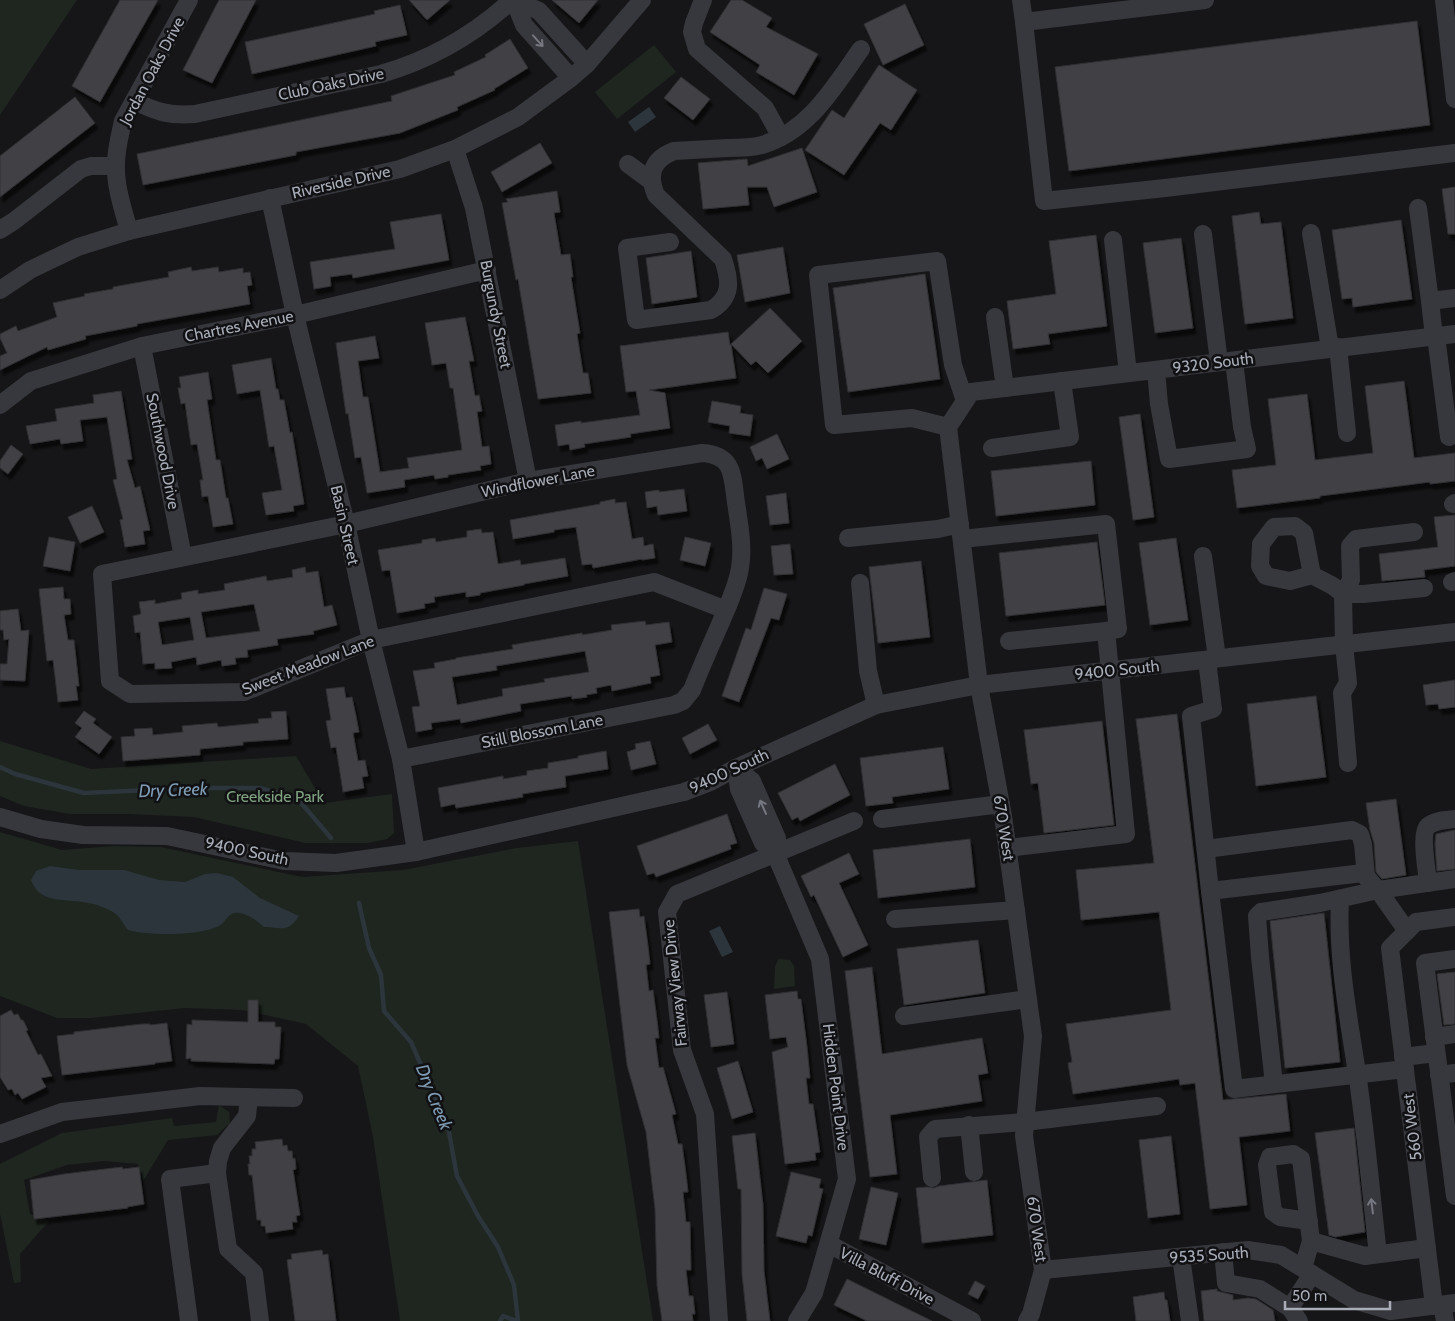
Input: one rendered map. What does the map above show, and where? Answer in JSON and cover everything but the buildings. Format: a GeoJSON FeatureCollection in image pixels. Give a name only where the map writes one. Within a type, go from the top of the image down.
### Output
{"type":"FeatureCollection","features":[{"type":"Feature","properties":{"kind":"street","name":"Jordan Oaks Drive"},"geometry":{"type":"LineString","coordinates":[[129,231],[120,197],[116,166],[118,143],[124,121],[134,100],[189,0]]}},
{"type":"Feature","properties":{"kind":"street","name":"Club Oaks Drive"},"geometry":{"type":"LineString","coordinates":[[134,100],[165,114],[195,114],[395,70],[442,50],[470,33],[514,0]]}},
{"type":"Feature","properties":{"kind":"street"},"geometry":{"type":"LineString","coordinates":[[514,0],[539,11],[587,64]]}},
{"type":"Feature","properties":{"kind":"street"},"geometry":{"type":"LineString","coordinates":[[514,0],[524,25],[571,78]]}},
{"type":"Feature","properties":{"kind":"street","name":"Riverside Drive"},"geometry":{"type":"LineString","coordinates":[[0,290],[30,270],[78,247],[129,231],[400,169],[455,149],[518,118],[571,78],[587,64],[642,0]]}},
{"type":"Feature","properties":{"kind":"street"},"geometry":{"type":"LineString","coordinates":[[703,0],[692,32],[697,49],[765,108],[781,137]]}},
{"type":"Feature","properties":{"kind":"street"},"geometry":{"type":"LineString","coordinates":[[1020,0],[1044,201],[1455,153]]}},
{"type":"Feature","properties":{"kind":"street"},"geometry":{"type":"LineString","coordinates":[[1024,22],[1205,0]]}},
{"type":"Feature","properties":{"kind":"street"},"geometry":{"type":"LineString","coordinates":[[1444,0],[1455,99]]}},
{"type":"Feature","properties":{"kind":"street"},"geometry":{"type":"LineString","coordinates":[[670,242],[627,248],[636,320],[711,310],[719,306],[725,298],[728,289],[723,259],[656,195],[651,181],[657,161],[664,154],[674,151],[748,147],[761,145],[781,137],[805,121],[821,105],[861,49]]}},
{"type":"Feature","properties":{"kind":"street","name":"Burgundy Street"},"geometry":{"type":"LineString","coordinates":[[455,149],[474,208],[528,481]]}},
{"type":"Feature","properties":{"kind":"street"},"geometry":{"type":"LineString","coordinates":[[628,164],[651,181]]}},
{"type":"Feature","properties":{"kind":"street"},"geometry":{"type":"LineString","coordinates":[[0,230],[81,169],[91,166],[116,166]]}},
{"type":"Feature","properties":{"kind":"street","name":"Basin Street"},"geometry":{"type":"LineString","coordinates":[[270,198],[295,315],[346,524],[371,640],[401,759],[416,852]]}},
{"type":"Feature","properties":{"kind":"street"},"geometry":{"type":"LineString","coordinates":[[1418,208],[1449,437]]}},
{"type":"Feature","properties":{"kind":"street"},"geometry":{"type":"LineString","coordinates":[[1311,233],[1334,348],[1347,433]]}},
{"type":"Feature","properties":{"kind":"street"},"geometry":{"type":"LineString","coordinates":[[1156,370],[1159,404],[1169,459],[1247,449],[1227,361],[1203,234]]}},
{"type":"Feature","properties":{"kind":"street"},"geometry":{"type":"LineString","coordinates":[[1113,240],[1128,373]]}},
{"type":"Feature","properties":{"kind":"street"},"geometry":{"type":"LineString","coordinates":[[937,261],[953,365],[968,397],[948,427],[912,418],[834,425],[818,275],[937,261]]}},
{"type":"Feature","properties":{"kind":"street","name":"Chartres Avenue"},"geometry":{"type":"LineString","coordinates":[[0,405],[31,381],[142,346],[295,315],[487,270]]}},
{"type":"Feature","properties":{"kind":"street"},"geometry":{"type":"LineString","coordinates":[[1430,301],[1455,298]]}},
{"type":"Feature","properties":{"kind":"street"},"geometry":{"type":"LineString","coordinates":[[995,317],[1005,388]]}},
{"type":"Feature","properties":{"kind":"street","name":"9320 South"},"geometry":{"type":"LineString","coordinates":[[968,397],[1005,388],[1455,334]]}},
{"type":"Feature","properties":{"kind":"street","name":"Southwood Drive"},"geometry":{"type":"LineString","coordinates":[[142,346],[183,556]]}},
{"type":"Feature","properties":{"kind":"street"},"geometry":{"type":"LineString","coordinates":[[992,448],[1070,437],[1062,381]]}},
{"type":"Feature","properties":{"kind":"street","name":"670 West"},"geometry":{"type":"LineString","coordinates":[[948,427],[979,685],[1008,848],[1033,1036],[1024,1136],[1043,1270]]}},
{"type":"Feature","properties":{"kind":"street","name":"Windflower Lane"},"geometry":{"type":"LineString","coordinates":[[102,574],[346,524],[528,481],[702,453],[715,454],[731,468],[741,548],[740,568],[736,586],[692,690],[683,701]]}},
{"type":"Feature","properties":{"kind":"street"},"geometry":{"type":"LineString","coordinates":[[848,538],[938,529],[961,532],[1106,524],[1118,628],[1009,641]]}},
{"type":"Feature","properties":{"kind":"street"},"geometry":{"type":"LineString","coordinates":[[1348,764],[1342,693],[1348,683],[1344,644],[1343,594],[1351,580],[1350,546],[1356,539],[1414,532]]}},
{"type":"Feature","properties":{"kind":"street"},"geometry":{"type":"LineString","coordinates":[[1203,556],[1212,659],[1213,709],[1191,716],[1234,1088],[1357,1074],[1404,1063],[1455,1034]]}},
{"type":"Feature","properties":{"kind":"street","name":"Sweet Meadow Lane"},"geometry":{"type":"LineString","coordinates":[[102,574],[110,681],[130,694],[244,692],[371,640],[654,582],[726,610]]}},
{"type":"Feature","properties":{"kind":"street"},"geometry":{"type":"LineString","coordinates":[[1312,575],[1333,586],[1343,594],[1424,588]]}},
{"type":"Feature","properties":{"kind":"street"},"geometry":{"type":"LineString","coordinates":[[860,583],[868,670],[876,705]]}},
{"type":"Feature","properties":{"kind":"street"},"geometry":{"type":"LineString","coordinates":[[1008,848],[1126,834],[1106,630]]}},
{"type":"Feature","properties":{"kind":"street","name":"9400 South"},"geometry":{"type":"LineString","coordinates":[[0,817],[41,829],[83,835],[167,836],[284,861],[336,863],[416,852],[684,792],[710,782],[736,768],[876,705],[979,685],[1455,632]]}},
{"type":"Feature","properties":{"kind":"street","name":"Still Blossom Lane"},"geometry":{"type":"LineString","coordinates":[[401,759],[674,705],[683,701]]}},
{"type":"Feature","properties":{"kind":"street","name":"Hidden Point Drive"},"geometry":{"type":"LineString","coordinates":[[736,768],[739,789],[763,843],[775,853],[820,959],[847,1179],[814,1293],[797,1321]]}},
{"type":"Feature","properties":{"kind":"street"},"geometry":{"type":"LineString","coordinates":[[882,819],[1001,804]]}},
{"type":"Feature","properties":{"kind":"street"},"geometry":{"type":"LineString","coordinates":[[1428,883],[1424,834],[1428,826],[1438,821],[1455,819]]}},
{"type":"Feature","properties":{"kind":"street","name":"Fairway View Drive"},"geometry":{"type":"LineString","coordinates":[[719,1321],[705,1114],[682,1050],[667,912],[677,894],[854,821]]}},
{"type":"Feature","properties":{"kind":"street"},"geometry":{"type":"LineString","coordinates":[[1206,849],[1352,830],[1360,834],[1363,844],[1366,877]]}},
{"type":"Feature","properties":{"kind":"street"},"geometry":{"type":"LineString","coordinates":[[1210,890],[1363,874],[1378,890],[1407,931],[1416,922],[1455,917]]}},
{"type":"Feature","properties":{"kind":"street"},"geometry":{"type":"LineString","coordinates":[[1274,1084],[1257,916],[1261,912],[1340,899],[1378,890],[1455,879]]}},
{"type":"Feature","properties":{"kind":"street"},"geometry":{"type":"LineString","coordinates":[[1340,899],[1338,931],[1344,992],[1357,1074],[1378,1254]]}},
{"type":"Feature","properties":{"kind":"street"},"geometry":{"type":"LineString","coordinates":[[896,919],[1016,910]]}},
{"type":"Feature","properties":{"kind":"street","name":"560 West"},"geometry":{"type":"LineString","coordinates":[[1407,931],[1390,948],[1427,1248],[1444,1309]]}},
{"type":"Feature","properties":{"kind":"street"},"geometry":{"type":"LineString","coordinates":[[1454,1188],[1447,1074],[1435,1045],[1425,962],[1455,959]]}},
{"type":"Feature","properties":{"kind":"street"},"geometry":{"type":"LineString","coordinates":[[904,1016],[1028,999]]}},
{"type":"Feature","properties":{"kind":"street"},"geometry":{"type":"LineString","coordinates":[[0,1134],[62,1112],[200,1096],[294,1098]]}},
{"type":"Feature","properties":{"kind":"street"},"geometry":{"type":"LineString","coordinates":[[249,1097],[247,1116],[222,1148],[217,1173],[228,1249],[254,1273],[260,1321]]}},
{"type":"Feature","properties":{"kind":"street"},"geometry":{"type":"LineString","coordinates":[[932,1178],[928,1137],[935,1128],[1025,1122],[1157,1106]]}},
{"type":"Feature","properties":{"kind":"street"},"geometry":{"type":"LineString","coordinates":[[969,1125],[974,1172]]}},
{"type":"Feature","properties":{"kind":"street"},"geometry":{"type":"LineString","coordinates":[[189,1321],[170,1179],[217,1173]]}},
{"type":"Feature","properties":{"kind":"street"},"geometry":{"type":"LineString","coordinates":[[1223,1252],[1226,1283],[1260,1289],[1294,1315],[1307,1271],[1312,1241],[1309,1221]]}},
{"type":"Feature","properties":{"kind":"street"},"geometry":{"type":"LineString","coordinates":[[1312,1241],[1365,1256],[1427,1248]]}},
{"type":"Feature","properties":{"kind":"street","name":"Villa Bluff Drive"},"geometry":{"type":"LineString","coordinates":[[828,1244],[972,1321]]}},
{"type":"Feature","properties":{"kind":"street","name":"9535 South"},"geometry":{"type":"LineString","coordinates":[[1043,1270],[1248,1250],[1281,1255],[1354,1300],[1414,1314]]}},
{"type":"Feature","properties":{"kind":"street"},"geometry":{"type":"LineString","coordinates":[[1181,1257],[1190,1321]]}},
{"type":"Feature","properties":{"kind":"street"},"geometry":{"type":"LineString","coordinates":[[1027,1321],[1031,1314],[1043,1270]]}},
{"type":"Feature","properties":{"kind":"street"},"geometry":{"type":"LineString","coordinates":[[1414,1314],[1444,1309]]}},
{"type":"Feature","properties":{"kind":"green space"},"geometry":{"type":"Polygon","coordinates":[[[0,0],[77,0],[0,115],[0,0]]]}},
{"type":"Feature","properties":{"kind":"green space"},"geometry":{"type":"Polygon","coordinates":[[[654,45],[676,72],[617,119],[595,92],[654,45]]]}},
{"type":"Feature","properties":{"kind":"green space","name":"Creekside Park"},"geometry":{"type":"Polygon","coordinates":[[[0,741],[91,769],[296,756],[324,803],[392,794],[394,833],[387,839],[367,843],[305,843],[194,817],[70,814],[24,806],[0,796],[0,741]]]}},
{"type":"Feature","properties":{"kind":"green space"},"geometry":{"type":"Polygon","coordinates":[[[0,832],[62,850],[113,846],[161,847],[302,877],[403,870],[517,848],[578,841],[653,1321],[400,1321],[373,1137],[358,1066],[306,1024],[243,1010],[185,1008],[90,1018],[57,1018],[0,996],[0,832]]]}},
{"type":"Feature","properties":{"kind":"green space"},"geometry":{"type":"Polygon","coordinates":[[[778,959],[790,960],[794,966],[795,986],[774,989],[775,967],[778,959]]]}},
{"type":"Feature","properties":{"kind":"green space"},"geometry":{"type":"Polygon","coordinates":[[[219,1105],[229,1112],[230,1123],[217,1135],[168,1140],[143,1181],[138,1164],[104,1161],[67,1165],[24,1180],[30,1214],[49,1221],[20,1254],[21,1282],[14,1283],[0,1214],[0,1164],[62,1133],[172,1118],[174,1126],[216,1122],[219,1105]]]}},
{"type":"Feature","properties":{"kind":"shaded area"},"geometry":{"type":"Polygon","coordinates":[[[649,107],[656,117],[635,132],[628,122],[649,107]]]}},
{"type":"Feature","properties":{"kind":"shaded area"},"geometry":{"type":"Polygon","coordinates":[[[50,866],[79,870],[124,870],[159,880],[185,882],[205,874],[217,873],[233,877],[260,898],[299,916],[295,922],[284,928],[264,927],[250,917],[234,913],[219,926],[199,932],[161,934],[128,930],[118,916],[104,908],[91,904],[55,899],[41,893],[35,888],[31,880],[36,871],[50,866]]]}},
{"type":"Feature","properties":{"kind":"shaded area"},"geometry":{"type":"Polygon","coordinates":[[[720,926],[733,952],[722,957],[709,931],[720,926]]]}},
{"type":"Feature","properties":{"kind":"waterway","name":"Dry Creek"},"geometry":{"type":"LineString","coordinates":[[0,767],[15,774],[84,793],[192,788],[259,788],[297,798],[331,838]]}},
{"type":"Feature","properties":{"kind":"waterway","name":"Dry Creek"},"geometry":{"type":"LineString","coordinates":[[359,903],[369,948],[381,975],[384,1011],[411,1042],[448,1127],[457,1176],[478,1216],[498,1247],[514,1285],[518,1321]]}},
{"type":"Feature","properties":{"kind":"waterway","name":"Dry Creek"},"geometry":{"type":"LineString","coordinates":[[500,1321],[503,1316],[517,1321]]}}]}
